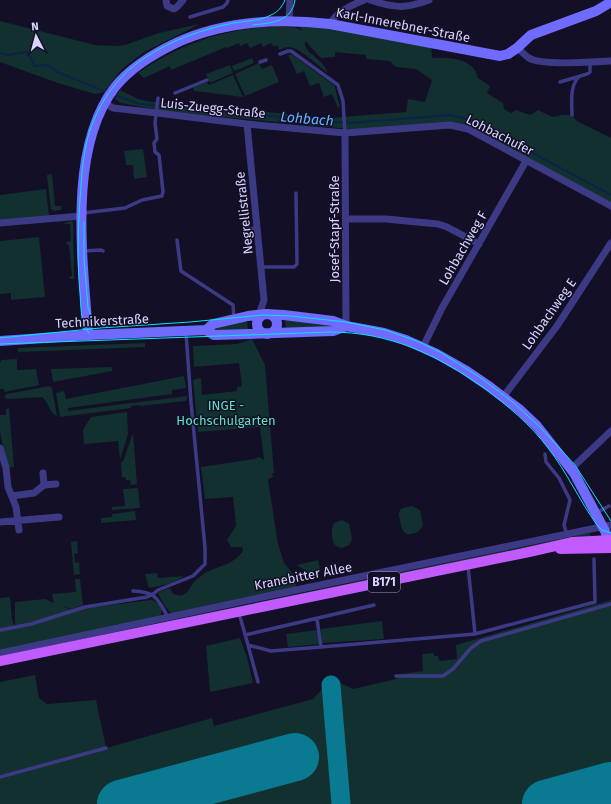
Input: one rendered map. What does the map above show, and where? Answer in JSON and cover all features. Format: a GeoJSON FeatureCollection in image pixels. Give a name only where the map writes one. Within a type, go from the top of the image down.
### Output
{"type":"FeatureCollection","features":[{"type":"Feature","properties":{"kind":"main road","name":"Kranebitter Allee"},"geometry":{"type":"LineString","coordinates":[[0,661],[573,542],[611,543]]}},
{"type":"Feature","properties":{"kind":"street"},"geometry":{"type":"LineString","coordinates":[[166,0],[167,6],[174,9],[183,0]]}},
{"type":"Feature","properties":{"kind":"street"},"geometry":{"type":"LineString","coordinates":[[289,21],[290,0]]}},
{"type":"Feature","properties":{"kind":"street"},"geometry":{"type":"LineString","coordinates":[[330,24],[332,19],[337,14],[364,0]]}},
{"type":"Feature","properties":{"kind":"street"},"geometry":{"type":"LineString","coordinates":[[370,0],[388,6],[402,7],[416,5],[429,0]]}},
{"type":"Feature","properties":{"kind":"street","name":"Karl-Innerebner-Straße"},"geometry":{"type":"LineString","coordinates":[[88,334],[81,214],[90,140],[96,121],[110,95],[127,74],[159,51],[185,39],[210,31],[261,21],[289,21],[330,24],[500,56],[508,54],[517,48],[531,35],[596,12],[611,2]]}},
{"type":"Feature","properties":{"kind":"street"},"geometry":{"type":"LineString","coordinates":[[517,48],[530,59],[541,62],[611,61]]}},
{"type":"Feature","properties":{"kind":"street","name":"Luis-Zuegg-Straße"},"geometry":{"type":"LineString","coordinates":[[110,95],[113,108],[157,111],[247,124],[345,130]]}},
{"type":"Feature","properties":{"kind":"street","name":"Negrellistraße"},"geometry":{"type":"LineString","coordinates":[[247,124],[265,316]]}},
{"type":"Feature","properties":{"kind":"street","name":"Lohbachufer"},"geometry":{"type":"LineString","coordinates":[[345,130],[455,126],[468,129],[611,206]]}},
{"type":"Feature","properties":{"kind":"street","name":"Josef-Stapf-Straße"},"geometry":{"type":"LineString","coordinates":[[345,130],[346,326]]}},
{"type":"Feature","properties":{"kind":"street","name":"Lohbachweg F"},"geometry":{"type":"LineString","coordinates":[[423,347],[442,308],[526,161]]}},
{"type":"Feature","properties":{"kind":"street"},"geometry":{"type":"LineString","coordinates":[[0,223],[61,218],[81,214]]}},
{"type":"Feature","properties":{"kind":"street"},"geometry":{"type":"LineString","coordinates":[[346,220],[386,219],[438,224],[447,227],[479,244]]}},
{"type":"Feature","properties":{"kind":"street","name":"Lohbachweg E"},"geometry":{"type":"LineString","coordinates":[[503,397],[556,326],[611,243]]}},
{"type":"Feature","properties":{"kind":"street","name":"Negrellistraße"},"geometry":{"type":"LineString","coordinates":[[264,300],[265,316]]}},
{"type":"Feature","properties":{"kind":"street"},"geometry":{"type":"LineString","coordinates":[[265,316],[276,321],[276,327],[272,332],[262,332],[258,328],[265,316]]}},
{"type":"Feature","properties":{"kind":"street","name":"Technikerstraße"},"geometry":{"type":"LineString","coordinates":[[206,330],[213,324],[265,316],[333,321],[346,326],[384,333],[423,347],[465,370],[503,397],[537,426],[571,469],[596,514],[608,527],[611,543]]}},
{"type":"Feature","properties":{"kind":"street","name":"Technikerstraße"},"geometry":{"type":"LineString","coordinates":[[0,341],[88,334],[186,330],[206,330],[214,335],[333,331],[346,326]]}},
{"type":"Feature","properties":{"kind":"street"},"geometry":{"type":"LineString","coordinates":[[571,469],[611,431]]}},
{"type":"Feature","properties":{"kind":"street"},"geometry":{"type":"LineString","coordinates":[[0,448],[3,471],[16,506],[19,530]]}},
{"type":"Feature","properties":{"kind":"street"},"geometry":{"type":"LineString","coordinates":[[43,473],[44,485]]}},
{"type":"Feature","properties":{"kind":"street"},"geometry":{"type":"LineString","coordinates":[[0,488],[8,483]]}},
{"type":"Feature","properties":{"kind":"street"},"geometry":{"type":"LineString","coordinates":[[12,496],[34,493],[44,485],[56,484]]}},
{"type":"Feature","properties":{"kind":"street"},"geometry":{"type":"LineString","coordinates":[[0,522],[59,517]]}},
{"type":"Feature","properties":{"kind":"street","name":"Kranebitter Allee"},"geometry":{"type":"LineString","coordinates":[[0,653],[608,527]]}},
{"type":"Feature","properties":{"kind":"lane"},"geometry":{"type":"LineString","coordinates":[[190,17],[223,7],[228,0]]}},
{"type":"Feature","properties":{"kind":"lane"},"geometry":{"type":"LineString","coordinates":[[280,54],[291,51],[338,85],[343,101],[345,130]]}},
{"type":"Feature","properties":{"kind":"lane"},"geometry":{"type":"LineString","coordinates":[[260,62],[266,60]]}},
{"type":"Feature","properties":{"kind":"lane"},"geometry":{"type":"LineString","coordinates":[[560,82],[590,72],[590,62]]}},
{"type":"Feature","properties":{"kind":"lane"},"geometry":{"type":"LineString","coordinates":[[572,115],[574,85],[580,76]]}},
{"type":"Feature","properties":{"kind":"lane"},"geometry":{"type":"LineString","coordinates":[[175,93],[207,80]]}},
{"type":"Feature","properties":{"kind":"lane"},"geometry":{"type":"LineString","coordinates":[[81,214],[125,208],[142,200],[162,196],[163,192],[159,155],[155,152],[154,143],[157,138],[155,123],[158,98]]}},
{"type":"Feature","properties":{"kind":"lane"},"geometry":{"type":"LineString","coordinates":[[261,267],[294,266],[297,264],[296,193]]}},
{"type":"Feature","properties":{"kind":"lane"},"geometry":{"type":"LineString","coordinates":[[246,209],[247,229],[257,228]]}},
{"type":"Feature","properties":{"kind":"lane"},"geometry":{"type":"LineString","coordinates":[[177,240],[181,271],[233,305],[234,320]]}},
{"type":"Feature","properties":{"kind":"lane"},"geometry":{"type":"LineString","coordinates":[[82,251],[100,250],[103,252]]}},
{"type":"Feature","properties":{"kind":"lane"},"geometry":{"type":"LineString","coordinates":[[0,630],[31,624],[86,606],[147,597],[158,590],[193,576],[205,564],[205,548],[191,402],[186,330]]}},
{"type":"Feature","properties":{"kind":"lane"},"geometry":{"type":"LineString","coordinates":[[545,454],[546,462],[559,478],[570,500],[564,525],[567,535]]}},
{"type":"Feature","properties":{"kind":"lane"},"geometry":{"type":"LineString","coordinates":[[596,514],[609,506]]}},
{"type":"Feature","properties":{"kind":"lane"},"geometry":{"type":"LineString","coordinates":[[248,645],[271,651],[475,634],[595,602],[594,559]]}},
{"type":"Feature","properties":{"kind":"lane"},"geometry":{"type":"LineString","coordinates":[[468,565],[475,634]]}},
{"type":"Feature","properties":{"kind":"lane"},"geometry":{"type":"LineString","coordinates":[[133,591],[153,594],[168,617]]}},
{"type":"Feature","properties":{"kind":"lane"},"geometry":{"type":"LineString","coordinates":[[396,676],[443,676],[453,669],[471,648],[486,639],[611,604]]}},
{"type":"Feature","properties":{"kind":"lane"},"geometry":{"type":"LineString","coordinates":[[245,635],[374,605]]}},
{"type":"Feature","properties":{"kind":"lane"},"geometry":{"type":"LineString","coordinates":[[239,612],[258,682]]}},
{"type":"Feature","properties":{"kind":"lane"},"geometry":{"type":"LineString","coordinates":[[317,619],[321,647]]}},
{"type":"Feature","properties":{"kind":"lane"},"geometry":{"type":"LineString","coordinates":[[0,777],[106,748]]}},
{"type":"Feature","properties":{"kind":"green space"},"geometry":{"type":"Polygon","coordinates":[[[0,21],[95,45],[116,46],[125,45],[159,33],[200,24],[144,52],[122,69],[104,92],[95,94],[58,83],[0,62],[0,21]]]}},
{"type":"Feature","properties":{"kind":"green space"},"geometry":{"type":"Polygon","coordinates":[[[306,21],[431,44],[432,58],[460,60],[472,66],[476,71],[478,78],[490,86],[487,93],[503,103],[504,109],[511,113],[516,110],[530,115],[538,110],[552,117],[572,115],[577,121],[611,138],[611,206],[459,127],[369,131],[164,111],[121,103],[115,99],[120,90],[138,99],[152,102],[329,118],[406,112],[408,99],[425,102],[432,80],[416,69],[396,67],[390,61],[366,59],[366,55],[335,52],[335,57],[321,58],[306,41],[305,45],[308,50],[321,62],[327,73],[309,57],[293,48],[287,47],[279,50],[277,45],[274,47],[271,43],[263,47],[261,43],[250,48],[247,43],[240,46],[239,43],[171,70],[170,66],[144,78],[138,73],[170,54],[205,39],[242,30],[260,28],[291,27],[303,31],[300,27],[306,21]]]}},
{"type":"Feature","properties":{"kind":"green space"},"geometry":{"type":"Polygon","coordinates":[[[291,54],[335,86],[340,107],[338,108],[332,94],[324,97],[319,83],[310,86],[304,71],[297,74],[288,55],[291,54]]]}},
{"type":"Feature","properties":{"kind":"green space"},"geometry":{"type":"Polygon","coordinates":[[[252,58],[254,63],[234,71],[232,66],[252,58]]]}},
{"type":"Feature","properties":{"kind":"green space"},"geometry":{"type":"Polygon","coordinates":[[[259,63],[262,69],[272,65],[279,82],[245,96],[235,74],[259,63]]]}},
{"type":"Feature","properties":{"kind":"green space"},"geometry":{"type":"Polygon","coordinates":[[[230,65],[233,73],[210,83],[206,74],[230,65]]]}},
{"type":"Feature","properties":{"kind":"green space"},"geometry":{"type":"Polygon","coordinates":[[[233,75],[243,97],[195,91],[193,89],[194,87],[207,82],[209,85],[233,75]]]}},
{"type":"Feature","properties":{"kind":"green space"},"geometry":{"type":"Polygon","coordinates":[[[143,149],[147,177],[134,179],[133,165],[126,165],[124,151],[143,149]]]}},
{"type":"Feature","properties":{"kind":"green space"},"geometry":{"type":"Polygon","coordinates":[[[52,174],[55,206],[61,206],[61,210],[54,211],[51,209],[47,175],[52,174]]]}},
{"type":"Feature","properties":{"kind":"green space"},"geometry":{"type":"Polygon","coordinates":[[[46,189],[49,216],[0,222],[0,195],[46,189]]]}},
{"type":"Feature","properties":{"kind":"green space"},"geometry":{"type":"Polygon","coordinates":[[[72,221],[74,279],[70,279],[69,277],[72,276],[69,245],[66,244],[67,242],[71,241],[70,224],[64,223],[72,221]]]}},
{"type":"Feature","properties":{"kind":"green space"},"geometry":{"type":"Polygon","coordinates":[[[39,237],[45,297],[11,300],[11,293],[0,294],[0,241],[39,237]]]}},
{"type":"Feature","properties":{"kind":"green space"},"geometry":{"type":"Polygon","coordinates":[[[285,318],[331,323],[331,327],[286,330],[285,318]]]}},
{"type":"Feature","properties":{"kind":"green space"},"geometry":{"type":"Polygon","coordinates":[[[247,319],[248,331],[215,331],[213,327],[247,319]]]}},
{"type":"Feature","properties":{"kind":"green space","name":"INGE - Hochschulgarten"},"geometry":{"type":"Polygon","coordinates":[[[252,339],[265,365],[274,473],[272,474],[273,477],[268,480],[278,544],[284,563],[294,575],[296,587],[171,613],[164,605],[158,593],[159,592],[170,588],[173,594],[183,595],[198,578],[232,561],[243,551],[242,547],[231,547],[227,540],[236,526],[233,497],[205,499],[201,467],[259,457],[264,460],[260,427],[198,432],[193,381],[201,378],[202,395],[237,391],[237,387],[242,386],[239,363],[194,367],[193,346],[237,344],[252,339]]]}},
{"type":"Feature","properties":{"kind":"green space"},"geometry":{"type":"Polygon","coordinates":[[[145,343],[145,347],[18,352],[18,348],[145,343]]]}},
{"type":"Feature","properties":{"kind":"green space"},"geometry":{"type":"Polygon","coordinates":[[[17,359],[17,370],[36,369],[39,385],[4,392],[4,389],[0,389],[0,362],[1,360],[17,359]]]}},
{"type":"Feature","properties":{"kind":"green space"},"geometry":{"type":"Polygon","coordinates":[[[112,367],[112,371],[53,382],[51,369],[112,367]]]}},
{"type":"Feature","properties":{"kind":"green space"},"geometry":{"type":"Polygon","coordinates":[[[184,376],[186,388],[172,390],[172,394],[68,408],[68,411],[188,396],[186,401],[131,406],[131,408],[60,417],[56,393],[64,391],[66,399],[184,376]]]}},
{"type":"Feature","properties":{"kind":"green space"},"geometry":{"type":"Polygon","coordinates":[[[50,386],[52,388],[57,416],[54,415],[42,397],[5,398],[5,395],[7,394],[50,386]]]}},
{"type":"Feature","properties":{"kind":"green space"},"geometry":{"type":"Polygon","coordinates":[[[9,408],[14,467],[7,468],[0,431],[0,415],[6,415],[6,409],[9,408]]]}},
{"type":"Feature","properties":{"kind":"green space"},"geometry":{"type":"Polygon","coordinates":[[[127,412],[128,434],[120,459],[118,441],[84,445],[83,430],[91,417],[127,412]]]}},
{"type":"Feature","properties":{"kind":"green space"},"geometry":{"type":"Polygon","coordinates":[[[133,433],[137,484],[131,485],[130,480],[126,480],[125,477],[122,477],[121,462],[123,462],[133,433]]]}},
{"type":"Feature","properties":{"kind":"green space"},"geometry":{"type":"Polygon","coordinates":[[[138,488],[140,508],[112,510],[112,507],[125,506],[123,489],[138,488]]]}},
{"type":"Feature","properties":{"kind":"green space"},"geometry":{"type":"Polygon","coordinates":[[[412,506],[420,510],[423,525],[419,531],[408,534],[403,531],[399,513],[403,508],[412,506]]]}},
{"type":"Feature","properties":{"kind":"green space"},"geometry":{"type":"Polygon","coordinates":[[[135,511],[136,520],[101,523],[101,518],[112,517],[112,514],[135,511]]]}},
{"type":"Feature","properties":{"kind":"green space"},"geometry":{"type":"Polygon","coordinates":[[[140,519],[145,574],[157,573],[158,578],[184,576],[172,582],[149,588],[145,575],[140,519]]]}},
{"type":"Feature","properties":{"kind":"green space"},"geometry":{"type":"Polygon","coordinates":[[[342,520],[349,524],[352,539],[349,545],[342,548],[335,545],[332,528],[334,523],[342,520]]]}},
{"type":"Feature","properties":{"kind":"green space"},"geometry":{"type":"Polygon","coordinates":[[[589,533],[591,535],[590,537],[0,656],[589,533]]]}},
{"type":"Feature","properties":{"kind":"green space"},"geometry":{"type":"Polygon","coordinates":[[[77,541],[78,553],[74,554],[75,563],[79,562],[80,574],[74,575],[71,542],[77,541]]]}},
{"type":"Feature","properties":{"kind":"green space"},"geometry":{"type":"Polygon","coordinates":[[[318,560],[320,573],[310,574],[297,565],[318,560]]]}},
{"type":"Feature","properties":{"kind":"green space"},"geometry":{"type":"Polygon","coordinates":[[[75,579],[80,579],[83,605],[72,609],[61,606],[72,610],[151,600],[160,606],[162,612],[159,617],[0,651],[0,598],[10,597],[12,620],[15,627],[15,602],[45,599],[54,603],[52,594],[76,592],[75,579]]]}},
{"type":"Feature","properties":{"kind":"green space"},"geometry":{"type":"Polygon","coordinates":[[[611,600],[611,804],[0,804],[0,682],[35,675],[39,698],[47,704],[96,700],[106,748],[212,718],[214,726],[313,699],[323,688],[331,685],[340,683],[353,689],[396,679],[401,674],[423,671],[422,654],[434,653],[434,656],[438,656],[439,661],[457,659],[456,645],[611,600]]]}},
{"type":"Feature","properties":{"kind":"green space"},"geometry":{"type":"Polygon","coordinates":[[[382,621],[384,639],[322,643],[321,629],[382,621]]]}},
{"type":"Feature","properties":{"kind":"green space"},"geometry":{"type":"Polygon","coordinates":[[[317,630],[319,644],[288,647],[286,634],[317,630]]]}},
{"type":"Feature","properties":{"kind":"green space"},"geometry":{"type":"Polygon","coordinates":[[[240,638],[247,657],[253,683],[210,692],[206,646],[240,638]]]}},
{"type":"Feature","properties":{"kind":"waterway","name":"Lohbach"},"geometry":{"type":"LineString","coordinates":[[0,53],[8,55],[27,52],[35,66],[48,65],[57,72],[109,93]]}},
{"type":"Feature","properties":{"kind":"waterway","name":"Lohbach"},"geometry":{"type":"LineString","coordinates":[[115,95],[139,104],[349,123],[450,115],[471,120],[611,195]]}},
{"type":"Feature","properties":{"kind":"taxiway"},"geometry":{"type":"LineString","coordinates":[[331,685],[341,804]]}},
{"type":"Feature","properties":{"kind":"runway"},"geometry":{"type":"LineString","coordinates":[[121,804],[295,757]]}},
{"type":"Feature","properties":{"kind":"runway"},"geometry":{"type":"LineString","coordinates":[[546,804],[611,786]]}},
{"type":"Feature","properties":{"kind":"tram line"},"geometry":{"type":"LineString","coordinates":[[89,333],[82,319],[78,246],[80,199],[84,160],[87,140],[97,112],[108,94],[122,77],[137,63],[156,51],[177,40],[199,32],[233,23],[257,20],[267,17],[278,11],[285,0]]}},
{"type":"Feature","properties":{"kind":"tram line"},"geometry":{"type":"LineString","coordinates":[[253,25],[280,20],[290,13],[295,0]]}},
{"type":"Feature","properties":{"kind":"tram line"},"geometry":{"type":"LineString","coordinates":[[84,222],[84,258],[88,308],[95,320],[100,324],[107,326]]}},
{"type":"Feature","properties":{"kind":"tram line"},"geometry":{"type":"LineString","coordinates":[[0,338],[100,328],[263,315],[291,316],[346,322],[385,330],[417,341],[440,352],[481,378],[514,403],[541,428],[575,465],[611,521]]}},
{"type":"Feature","properties":{"kind":"tram line"},"geometry":{"type":"LineString","coordinates":[[0,344],[330,332],[352,333],[392,341],[430,355],[448,365],[484,388],[518,416],[534,431],[555,457],[597,525],[602,530],[611,533]]}}]}
